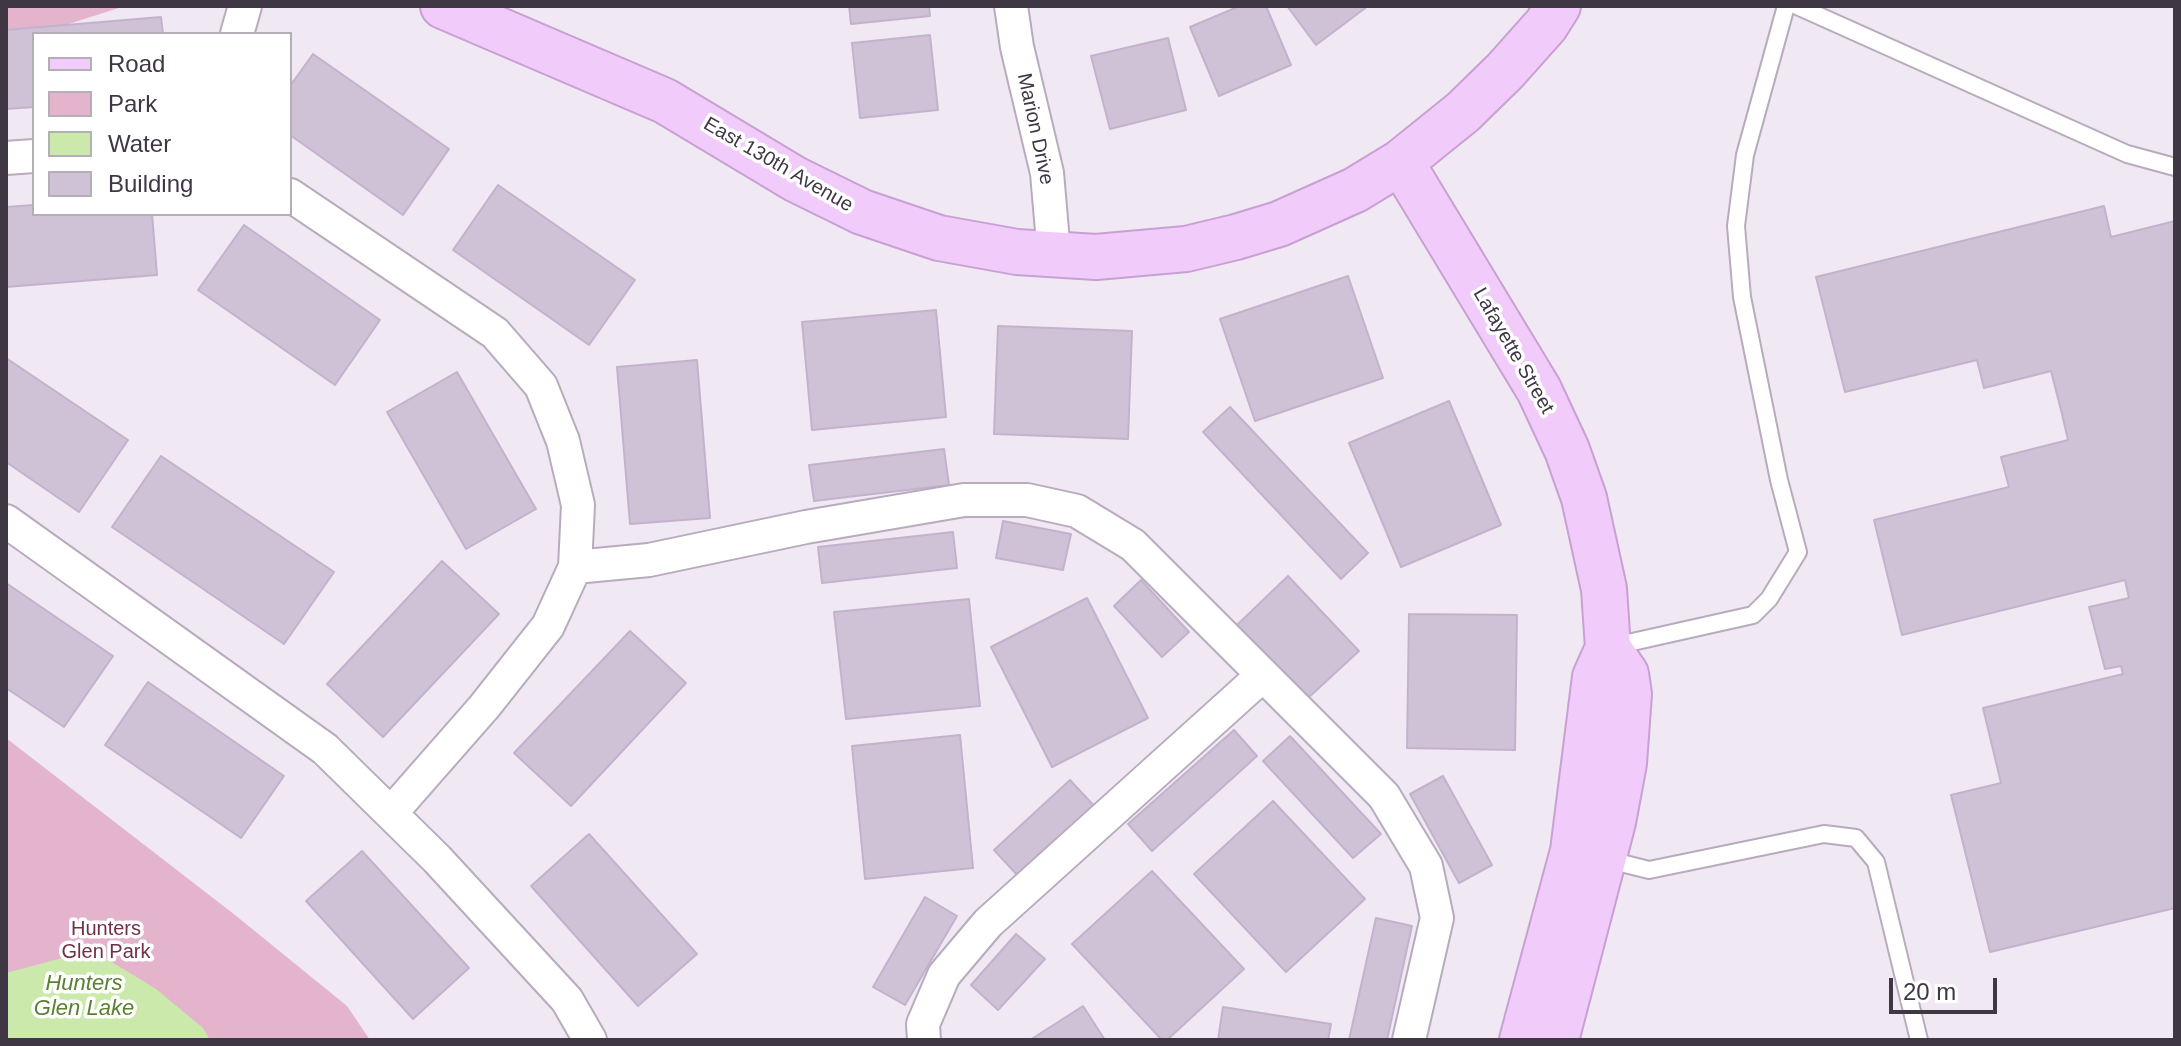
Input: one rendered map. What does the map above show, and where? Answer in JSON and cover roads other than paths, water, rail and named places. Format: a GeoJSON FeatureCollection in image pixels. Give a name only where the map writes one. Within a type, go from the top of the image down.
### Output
{"type":"FeatureCollection","features":[{"type":"Feature","properties":{"kind":"street"},"geometry":{"type":"LineString","coordinates":[[238,32],[245,6]]}},
{"type":"Feature","properties":{"kind":"street","name":"East 130th Avenue"},"geometry":{"type":"LineString","coordinates":[[443,6],[665,101],[795,179],[862,212],[939,238],[1017,252],[1096,257],[1144,255],[1236,237],[1279,224],[1355,190],[1401,162],[1463,112],[1505,71],[1546,25],[1558,6]]}},
{"type":"Feature","properties":{"kind":"street","name":"Marion Drive"},"geometry":{"type":"LineString","coordinates":[[1011,6],[1017,47],[1047,173],[1054,254]]}},
{"type":"Feature","properties":{"kind":"street"},"geometry":{"type":"LineString","coordinates":[[6,158],[32,156]]}},
{"type":"Feature","properties":{"kind":"street","name":"Lafayette Street"},"geometry":{"type":"LineString","coordinates":[[1401,162],[1539,390],[1567,450],[1584,498],[1604,589],[1608,648],[1595,677],[1573,851],[1522,1040]]}},
{"type":"Feature","properties":{"kind":"street"},"geometry":{"type":"LineString","coordinates":[[292,196],[495,333],[541,386],[563,441],[578,505],[575,567],[548,626],[484,707],[391,813]]}},
{"type":"Feature","properties":{"kind":"street"},"geometry":{"type":"LineString","coordinates":[[575,567],[649,560],[806,527],[964,500],[1027,500],[1077,511],[1133,545],[1384,796],[1426,866],[1437,918],[1409,1040]]}},
{"type":"Feature","properties":{"kind":"street"},"geometry":{"type":"LineString","coordinates":[[6,521],[325,749],[437,859],[567,1000],[590,1040]]}},
{"type":"Feature","properties":{"kind":"street","name":"Lafayette Street"},"geometry":{"type":"LineString","coordinates":[[1556,1040],[1603,859],[1624,763],[1629,694],[1626,674],[1608,648]]}},
{"type":"Feature","properties":{"kind":"street"},"geometry":{"type":"LineString","coordinates":[[924,1040],[923,1024],[944,975],[988,923],[1263,675]]}},
{"type":"Feature","properties":{"kind":"lane"},"geometry":{"type":"LineString","coordinates":[[1608,648],[1753,615],[1769,599],[1798,552],[1779,480],[1742,297],[1736,226],[1745,155],[1786,6]]}},
{"type":"Feature","properties":{"kind":"lane"},"geometry":{"type":"LineString","coordinates":[[1797,6],[2127,154],[2175,167]]}},
{"type":"Feature","properties":{"kind":"lane"},"geometry":{"type":"LineString","coordinates":[[1603,859],[1649,870],[1824,834],[1856,838],[1876,862],[1919,1040]]}},
{"type":"Feature","properties":{"kind":"water","name":"Hunters Glen Lake"},"geometry":{"type":"Polygon","coordinates":[[[92,950],[156,989],[203,1028],[210,1040],[6,1040],[6,973],[92,950]]]}},
{"type":"Feature","properties":{"kind":"park label","name":"Hunters Glen Park"},"geometry":{"type":"Point","coordinates":[106,940]}}]}
